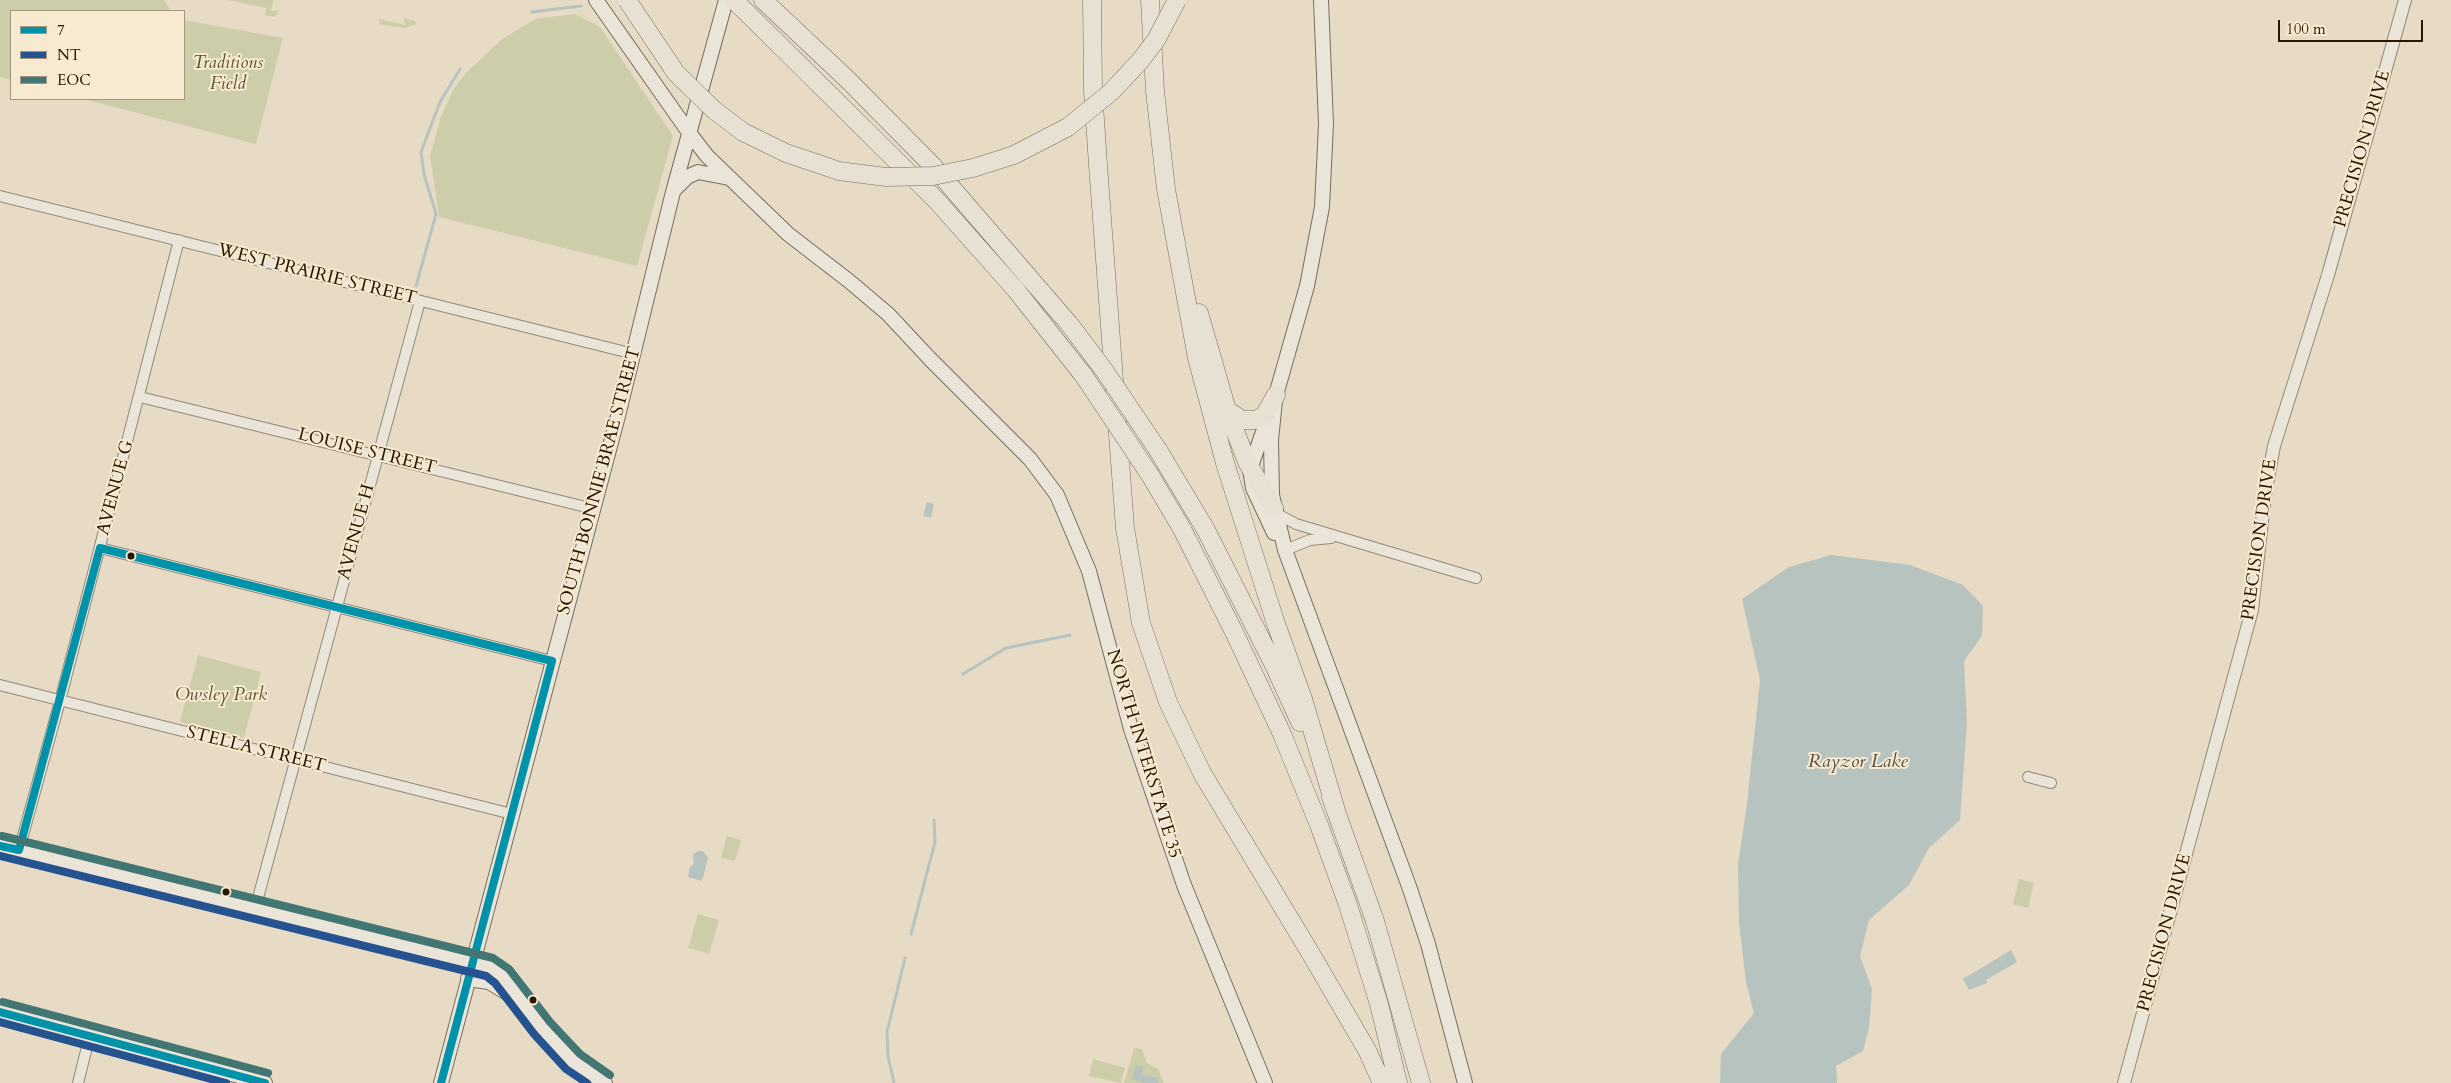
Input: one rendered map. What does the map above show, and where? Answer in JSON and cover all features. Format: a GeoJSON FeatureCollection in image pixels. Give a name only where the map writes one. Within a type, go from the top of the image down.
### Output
{"type":"FeatureCollection","features":[{"type":"Feature","properties":{"kind":"highway"},"geometry":{"type":"LineString","coordinates":[[627,0],[676,73],[714,110],[743,132],[786,152],[839,171],[886,177],[933,176],[973,168],[1014,155],[1068,127],[1112,92],[1141,60],[1156,40],[1178,0]]}},
{"type":"Feature","properties":{"kind":"highway"},"geometry":{"type":"LineString","coordinates":[[734,0],[936,200],[1016,290],[1084,376],[1150,475],[1182,529],[1236,634],[1282,734],[1319,825],[1347,902],[1379,1004],[1398,1083]]}},
{"type":"Feature","properties":{"kind":"highway"},"geometry":{"type":"LineString","coordinates":[[762,0],[847,79],[927,159],[983,221],[1070,325],[1104,370],[1158,450],[1206,530],[1292,704],[1335,807]]}},
{"type":"Feature","properties":{"kind":"highway"},"geometry":{"type":"LineString","coordinates":[[1092,0],[1097,156],[1124,519],[1127,555],[1141,623],[1168,702],[1202,773],[1312,957],[1366,1050],[1382,1083]]}},
{"type":"Feature","properties":{"kind":"highway"},"geometry":{"type":"LineString","coordinates":[[1150,0],[1150,35],[1160,142],[1185,300],[1211,415],[1275,621],[1303,699],[1335,807],[1375,920],[1421,1083]]}},
{"type":"Feature","properties":{"kind":"highway"},"geometry":{"type":"LineString","coordinates":[[1160,142],[1189,257],[1200,314],[1227,410],[1250,469],[1274,508]]}},
{"type":"Feature","properties":{"kind":"highway"},"geometry":{"type":"LineString","coordinates":[[1227,410],[1242,420],[1255,420],[1264,416],[1276,395]]}},
{"type":"Feature","properties":{"kind":"main road","name":"NORTH INTERSTATE 35"},"geometry":{"type":"LineString","coordinates":[[596,0],[690,134],[708,156],[788,234],[876,303],[1038,468],[1057,495],[1089,571],[1131,729],[1184,885],[1265,1083]]}},
{"type":"Feature","properties":{"kind":"main road","name":"SOUTH BONNIE BRAE STREET"},"geometry":{"type":"LineString","coordinates":[[441,1083],[594,509],[673,192],[726,0]]}},
{"type":"Feature","properties":{"kind":"main road"},"geometry":{"type":"LineString","coordinates":[[1284,550],[1279,545],[1250,480],[1250,469],[1276,395],[1307,286],[1322,207],[1326,124],[1321,0]]}},
{"type":"Feature","properties":{"kind":"main road"},"geometry":{"type":"LineString","coordinates":[[673,192],[687,176],[698,172],[731,178]]}},
{"type":"Feature","properties":{"kind":"main road"},"geometry":{"type":"LineString","coordinates":[[1276,395],[1271,463],[1274,508],[1284,550],[1410,889],[1431,953],[1465,1083]]}},
{"type":"Feature","properties":{"kind":"main road"},"geometry":{"type":"LineString","coordinates":[[0,846],[472,961],[490,967],[502,976],[519,1000],[573,1062],[605,1083]]}},
{"type":"Feature","properties":{"kind":"main road"},"geometry":{"type":"LineString","coordinates":[[468,979],[489,982],[519,1000]]}},
{"type":"Feature","properties":{"kind":"main road"},"geometry":{"type":"LineString","coordinates":[[0,1012],[265,1083]]}},
{"type":"Feature","properties":{"kind":"street","name":"PRECISION DRIVE"},"geometry":{"type":"LineString","coordinates":[[2124,1083],[2252,610],[2265,495],[2274,446],[2328,275],[2406,0]]}},
{"type":"Feature","properties":{"kind":"street","name":"WEST PRAIRIE STREET"},"geometry":{"type":"LineString","coordinates":[[0,196],[634,354]]}},
{"type":"Feature","properties":{"kind":"street","name":"AVENUE G"},"geometry":{"type":"LineString","coordinates":[[19,850],[140,397],[179,240]]}},
{"type":"Feature","properties":{"kind":"street","name":"AVENUE H"},"geometry":{"type":"LineString","coordinates":[[255,909],[420,300]]}},
{"type":"Feature","properties":{"kind":"street","name":"LOUISE STREET"},"geometry":{"type":"LineString","coordinates":[[140,397],[594,509]]}},
{"type":"Feature","properties":{"kind":"street"},"geometry":{"type":"LineString","coordinates":[[1274,508],[1288,520],[1342,539],[1476,578]]}},
{"type":"Feature","properties":{"kind":"street"},"geometry":{"type":"LineString","coordinates":[[1284,550],[1316,539],[1342,539]]}},
{"type":"Feature","properties":{"kind":"street"},"geometry":{"type":"LineString","coordinates":[[100,548],[552,661]]}},
{"type":"Feature","properties":{"kind":"street","name":"STELLA STREET"},"geometry":{"type":"LineString","coordinates":[[0,685],[512,814]]}},
{"type":"Feature","properties":{"kind":"street"},"geometry":{"type":"LineString","coordinates":[[2028,777],[2051,783]]}},
{"type":"Feature","properties":{"kind":"street"},"geometry":{"type":"LineString","coordinates":[[78,1083],[90,1035]]}},
{"type":"Feature","properties":{"kind":"green space","name":"Traditions Field"},"geometry":{"type":"Polygon","coordinates":[[[0,0],[164,0],[170,10],[10,10],[10,80],[0,77],[0,0]]]}},
{"type":"Feature","properties":{"kind":"green space"},"geometry":{"type":"Polygon","coordinates":[[[228,0],[273,0],[271,11],[279,10],[275,17],[265,15],[266,8],[228,0]]]}},
{"type":"Feature","properties":{"kind":"green space"},"geometry":{"type":"Polygon","coordinates":[[[575,14],[600,27],[673,136],[637,266],[439,217],[430,156],[441,117],[453,90],[466,73],[502,39],[535,19],[575,14]]]}},
{"type":"Feature","properties":{"kind":"green space"},"geometry":{"type":"Polygon","coordinates":[[[404,18],[415,21],[416,24],[405,28],[379,24],[380,19],[405,25],[404,18]]]}},
{"type":"Feature","properties":{"kind":"green space","name":"Traditions Field"},"geometry":{"type":"Polygon","coordinates":[[[185,20],[283,38],[256,144],[88,100],[185,100],[185,20]]]}},
{"type":"Feature","properties":{"kind":"green space","name":"Owsley Park"},"geometry":{"type":"Polygon","coordinates":[[[198,655],[261,672],[244,738],[180,722],[198,655]]]}},
{"type":"Feature","properties":{"kind":"green space"},"geometry":{"type":"Polygon","coordinates":[[[727,836],[741,840],[735,861],[721,858],[727,836]]]}},
{"type":"Feature","properties":{"kind":"green space"},"geometry":{"type":"Polygon","coordinates":[[[2019,879],[2034,883],[2028,908],[2013,904],[2019,879]]]}},
{"type":"Feature","properties":{"kind":"green space"},"geometry":{"type":"Polygon","coordinates":[[[698,914],[719,920],[709,954],[688,948],[698,914]]]}},
{"type":"Feature","properties":{"kind":"green space"},"geometry":{"type":"Polygon","coordinates":[[[1134,1048],[1142,1049],[1147,1063],[1158,1069],[1164,1083],[1124,1083],[1134,1048]]]}},
{"type":"Feature","properties":{"kind":"green space"},"geometry":{"type":"Polygon","coordinates":[[[1093,1059],[1125,1068],[1121,1083],[1089,1076],[1093,1059]]]}},
{"type":"Feature","properties":{"kind":"water"},"geometry":{"type":"Polygon","coordinates":[[[927,502],[934,504],[931,518],[923,516],[927,502]]]}},
{"type":"Feature","properties":{"kind":"water","name":"Rayzor Lake"},"geometry":{"type":"Polygon","coordinates":[[[1831,555],[1910,565],[1963,585],[1983,606],[1982,636],[1964,661],[1967,723],[1960,820],[1929,848],[1909,885],[1869,920],[1860,956],[1872,989],[1869,1028],[1863,1051],[1836,1066],[1837,1083],[1720,1083],[1721,1054],[1754,1013],[1746,982],[1739,923],[1738,864],[1747,804],[1760,680],[1742,599],[1789,567],[1831,555]]]}},
{"type":"Feature","properties":{"kind":"water"},"geometry":{"type":"Polygon","coordinates":[[[703,851],[708,858],[702,881],[688,877],[690,867],[694,864],[693,854],[703,851]]]}},
{"type":"Feature","properties":{"kind":"water"},"geometry":{"type":"Polygon","coordinates":[[[2011,950],[2017,962],[1986,980],[1987,983],[1969,990],[1963,979],[2011,950]]]}},
{"type":"Feature","properties":{"kind":"water"},"geometry":{"type":"Polygon","coordinates":[[[1136,1065],[1143,1067],[1142,1075],[1157,1077],[1158,1083],[1143,1083],[1132,1079],[1136,1065]]]}},
{"type":"Feature","properties":{"kind":"waterway"},"geometry":{"type":"LineString","coordinates":[[532,12],[581,6]]}},
{"type":"Feature","properties":{"kind":"waterway"},"geometry":{"type":"LineString","coordinates":[[416,286],[436,214],[424,174],[421,152],[440,102],[460,69]]}},
{"type":"Feature","properties":{"kind":"waterway"},"geometry":{"type":"LineString","coordinates":[[963,674],[1006,648],[1070,635]]}},
{"type":"Feature","properties":{"kind":"waterway"},"geometry":{"type":"LineString","coordinates":[[911,934],[935,842],[934,820]]}},
{"type":"Feature","properties":{"kind":"waterway"},"geometry":{"type":"LineString","coordinates":[[894,1083],[888,1056],[887,1032],[905,958]]}},
{"type":"Feature","properties":{"kind":"transit line","name":"7"},"geometry":{"type":"LineString","coordinates":[[0,846],[19,850],[100,548],[552,661],[441,1083]]}},
{"type":"Feature","properties":{"kind":"transit line","name":"EOC"},"geometry":{"type":"LineString","coordinates":[[2,836],[493,958],[509,969],[550,1022],[580,1054],[610,1075]]}},
{"type":"Feature","properties":{"kind":"transit line","name":"NT"},"geometry":{"type":"LineString","coordinates":[[0,856],[486,976],[495,983],[534,1034],[566,1069],[587,1083]]}},
{"type":"Feature","properties":{"kind":"transit line","name":"EOC"},"geometry":{"type":"LineString","coordinates":[[3,1002],[268,1073]]}},
{"type":"Feature","properties":{"kind":"transit line","name":"7"},"geometry":{"type":"LineString","coordinates":[[0,1012],[265,1083]]}},
{"type":"Feature","properties":{"kind":"transit line","name":"NT"},"geometry":{"type":"LineString","coordinates":[[0,1022],[226,1083]]}}]}
